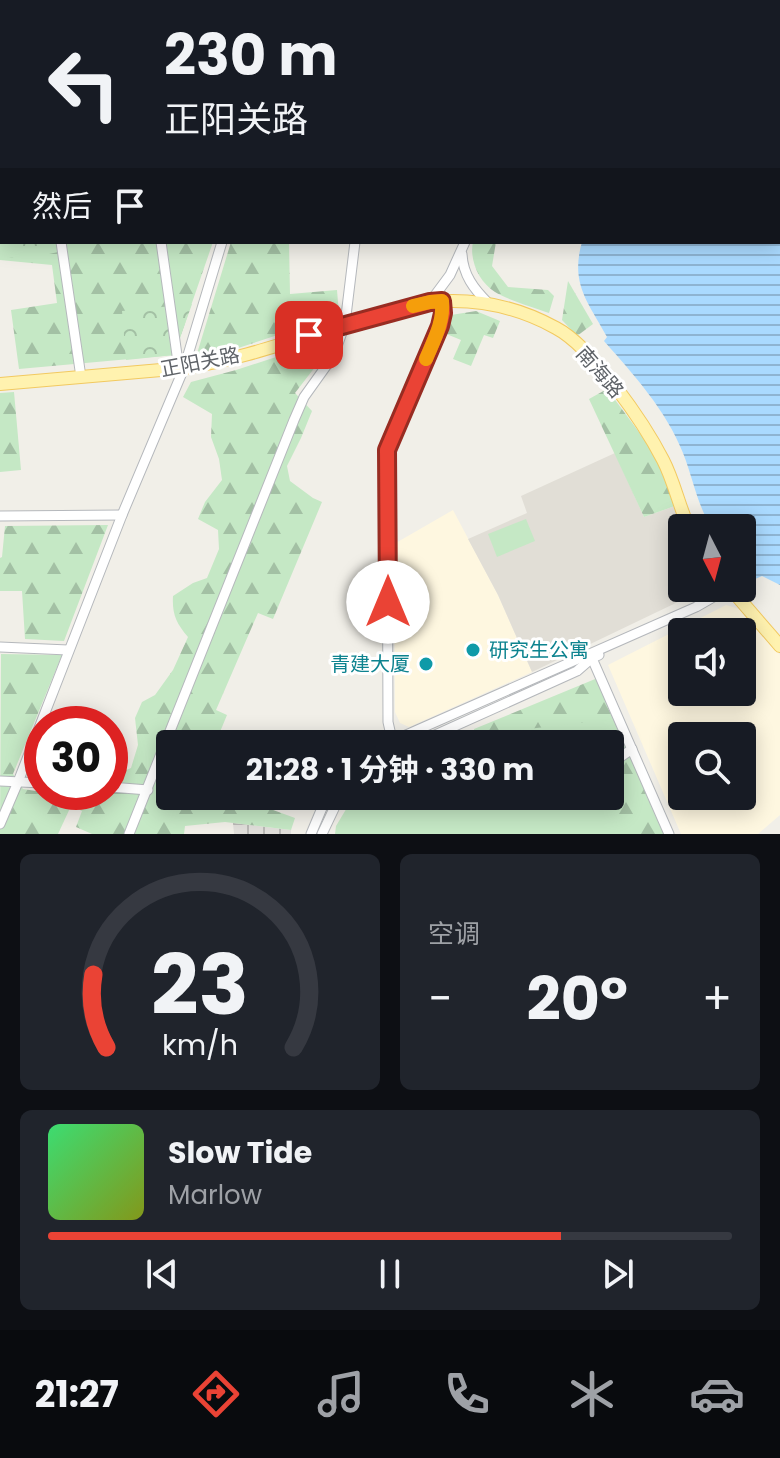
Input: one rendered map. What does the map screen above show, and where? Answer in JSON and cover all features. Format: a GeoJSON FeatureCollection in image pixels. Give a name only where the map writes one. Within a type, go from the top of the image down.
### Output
{"type":"FeatureCollection","features":[{"type":"Feature","properties":{"kind":"main road","name":"正阳关路"},"geometry":{"type":"LineString","coordinates":[[0,384],[214,364],[345,324],[436,302]]}},
{"type":"Feature","properties":{"kind":"main road","name":"南海路"},"geometry":{"type":"LineString","coordinates":[[436,302],[488,303],[558,329],[581,348],[612,382],[646,430],[665,462],[683,514]]}},
{"type":"Feature","properties":{"kind":"main road"},"geometry":{"type":"LineString","coordinates":[[742,602],[780,646]]}},
{"type":"Feature","properties":{"kind":"street"},"geometry":{"type":"LineString","coordinates":[[61,244],[81,377]]}},
{"type":"Feature","properties":{"kind":"street"},"geometry":{"type":"LineString","coordinates":[[161,244],[177,355],[184,368]]}},
{"type":"Feature","properties":{"kind":"street"},"geometry":{"type":"LineString","coordinates":[[0,824],[122,515],[184,368],[221,244]]}},
{"type":"Feature","properties":{"kind":"street"},"geometry":{"type":"LineString","coordinates":[[129,834],[294,420],[304,397],[334,355],[345,324],[355,244]]}},
{"type":"Feature","properties":{"kind":"street"},"geometry":{"type":"LineString","coordinates":[[389,730],[387,450],[440,326],[443,313],[436,302],[463,246]]}},
{"type":"Feature","properties":{"kind":"street"},"geometry":{"type":"LineString","coordinates":[[463,246],[462,267],[474,289],[488,303]]}},
{"type":"Feature","properties":{"kind":"street"},"geometry":{"type":"LineString","coordinates":[[0,516],[122,515]]}},
{"type":"Feature","properties":{"kind":"street"},"geometry":{"type":"LineString","coordinates":[[421,730],[702,610],[714,602]]}},
{"type":"Feature","properties":{"kind":"street"},"geometry":{"type":"LineString","coordinates":[[0,647],[68,650]]}},
{"type":"Feature","properties":{"kind":"street"},"geometry":{"type":"LineString","coordinates":[[446,730],[577,671],[590,656]]}},
{"type":"Feature","properties":{"kind":"street"},"geometry":{"type":"LineString","coordinates":[[590,656],[669,834]]}},
{"type":"Feature","properties":{"kind":"street"},"geometry":{"type":"LineString","coordinates":[[624,755],[632,749]]}},
{"type":"Feature","properties":{"kind":"street"},"geometry":{"type":"LineString","coordinates":[[0,781],[24,782]]}},
{"type":"Feature","properties":{"kind":"street"},"geometry":{"type":"LineString","coordinates":[[128,788],[148,790]]}},
{"type":"Feature","properties":{"kind":"street"},"geometry":{"type":"LineString","coordinates":[[311,834],[321,810]]}},
{"type":"Feature","properties":{"kind":"street"},"geometry":{"type":"LineString","coordinates":[[322,834],[333,810]]}},
{"type":"Feature","properties":{"kind":"shaded area"},"geometry":{"type":"Polygon","coordinates":[[[615,453],[644,517],[675,506],[679,514],[668,514],[668,602],[678,602],[532,672],[498,595],[468,539],[527,513],[521,496],[615,453]]]}},
{"type":"Feature","properties":{"kind":"shaded area","name":"青建大厦"},"geometry":{"type":"Polygon","coordinates":[[[453,510],[498,595],[532,672],[409,727],[400,723],[395,712],[394,544],[453,510]]]}},
{"type":"Feature","properties":{"kind":"shaded area"},"geometry":{"type":"Polygon","coordinates":[[[726,605],[746,611],[751,618],[700,618],[726,605]]]}},
{"type":"Feature","properties":{"kind":"shaded area"},"geometry":{"type":"Polygon","coordinates":[[[756,624],[780,655],[780,815],[758,834],[681,834],[671,810],[756,810],[756,722],[668,722],[668,804],[608,665],[668,634],[668,706],[756,706],[756,624]]]}},
{"type":"Feature","properties":{"kind":"shaded area"},"geometry":{"type":"Polygon","coordinates":[[[233,823],[291,830],[291,834],[234,834],[233,823]]]}},
{"type":"Feature","properties":{"kind":"green space"},"geometry":{"type":"Polygon","coordinates":[[[0,244],[212,244],[174,355],[19,369],[11,310],[57,303],[52,265],[0,260],[0,244]]]}},
{"type":"Feature","properties":{"kind":"green space"},"geometry":{"type":"Polygon","coordinates":[[[0,244],[57,244],[58,252],[27,259],[0,256],[0,244]]]}},
{"type":"Feature","properties":{"kind":"green space"},"geometry":{"type":"Polygon","coordinates":[[[230,244],[289,244],[290,294],[337,290],[339,315],[232,350],[196,357],[230,244]]]}},
{"type":"Feature","properties":{"kind":"green space"},"geometry":{"type":"Polygon","coordinates":[[[473,244],[496,244],[492,266],[508,287],[548,290],[554,296],[549,313],[489,288],[480,277],[473,244]]]}},
{"type":"Feature","properties":{"kind":"green space"},"geometry":{"type":"Polygon","coordinates":[[[568,281],[593,324],[577,336],[562,320],[568,281]]]}},
{"type":"Feature","properties":{"kind":"green space"},"geometry":{"type":"Polygon","coordinates":[[[192,304],[174,355],[126,360],[122,311],[192,304]]]}},
{"type":"Feature","properties":{"kind":"green space"},"geometry":{"type":"Polygon","coordinates":[[[476,311],[500,321],[493,338],[484,335],[471,366],[453,359],[461,340],[444,333],[451,315],[476,311]]]}},
{"type":"Feature","properties":{"kind":"green space"},"geometry":{"type":"Polygon","coordinates":[[[328,340],[322,358],[295,393],[312,411],[287,466],[290,481],[322,502],[273,619],[258,613],[216,710],[227,715],[221,730],[156,730],[156,810],[273,810],[295,818],[291,830],[225,822],[185,826],[184,834],[92,834],[76,827],[80,810],[128,810],[128,769],[138,745],[135,718],[142,702],[155,695],[173,670],[188,637],[176,618],[173,596],[207,578],[219,549],[218,530],[198,519],[205,502],[222,480],[211,437],[212,414],[183,397],[191,382],[328,340]]]}},
{"type":"Feature","properties":{"kind":"green space"},"geometry":{"type":"Polygon","coordinates":[[[607,389],[653,451],[675,506],[644,517],[589,399],[607,389]]]}},
{"type":"Feature","properties":{"kind":"green space"},"geometry":{"type":"Polygon","coordinates":[[[14,392],[21,470],[0,472],[0,393],[14,392]]]}},
{"type":"Feature","properties":{"kind":"green space"},"geometry":{"type":"Polygon","coordinates":[[[526,519],[535,541],[497,557],[488,534],[526,519]]]}},
{"type":"Feature","properties":{"kind":"green space"},"geometry":{"type":"Polygon","coordinates":[[[108,525],[64,641],[25,639],[22,591],[0,591],[0,558],[5,526],[108,525]]]}},
{"type":"Feature","properties":{"kind":"green space"},"geometry":{"type":"Polygon","coordinates":[[[1,654],[62,655],[41,706],[24,706],[24,747],[13,774],[23,789],[24,810],[69,810],[58,834],[0,834],[1,654]]]}},
{"type":"Feature","properties":{"kind":"green space"},"geometry":{"type":"Polygon","coordinates":[[[600,677],[623,730],[474,730],[600,677]]]}},
{"type":"Feature","properties":{"kind":"green space"},"geometry":{"type":"Polygon","coordinates":[[[607,720],[608,730],[520,730],[607,720]]]}},
{"type":"Feature","properties":{"kind":"green space"},"geometry":{"type":"Polygon","coordinates":[[[624,732],[669,834],[612,834],[611,810],[624,810],[624,732]]]}},
{"type":"Feature","properties":{"kind":"green space"},"geometry":{"type":"Polygon","coordinates":[[[346,810],[616,810],[618,834],[335,834],[346,810]]]}},
{"type":"Feature","properties":{"kind":"water"},"geometry":{"type":"Polygon","coordinates":[[[582,244],[780,244],[780,585],[762,576],[756,579],[756,514],[705,514],[676,437],[648,394],[604,341],[607,337],[583,292],[578,270],[582,244]]]}},
{"type":"Feature","properties":{"kind":"slow traffic"},"geometry":{"type":"LineString","coordinates":[[413,306],[442,301],[440,326],[426,359]]}},
{"type":"Feature","properties":{"kind":"place","name":"研究生公寓"},"geometry":{"type":"Point","coordinates":[473,650]}},
{"type":"Feature","properties":{"kind":"place","name":"青建大厦"},"geometry":{"type":"Point","coordinates":[426,664]}},
{"type":"Feature","properties":{"kind":"route"},"geometry":{"type":"LineString","coordinates":[[309,335],[442,301],[440,326],[387,450],[388,602]]}}]}
